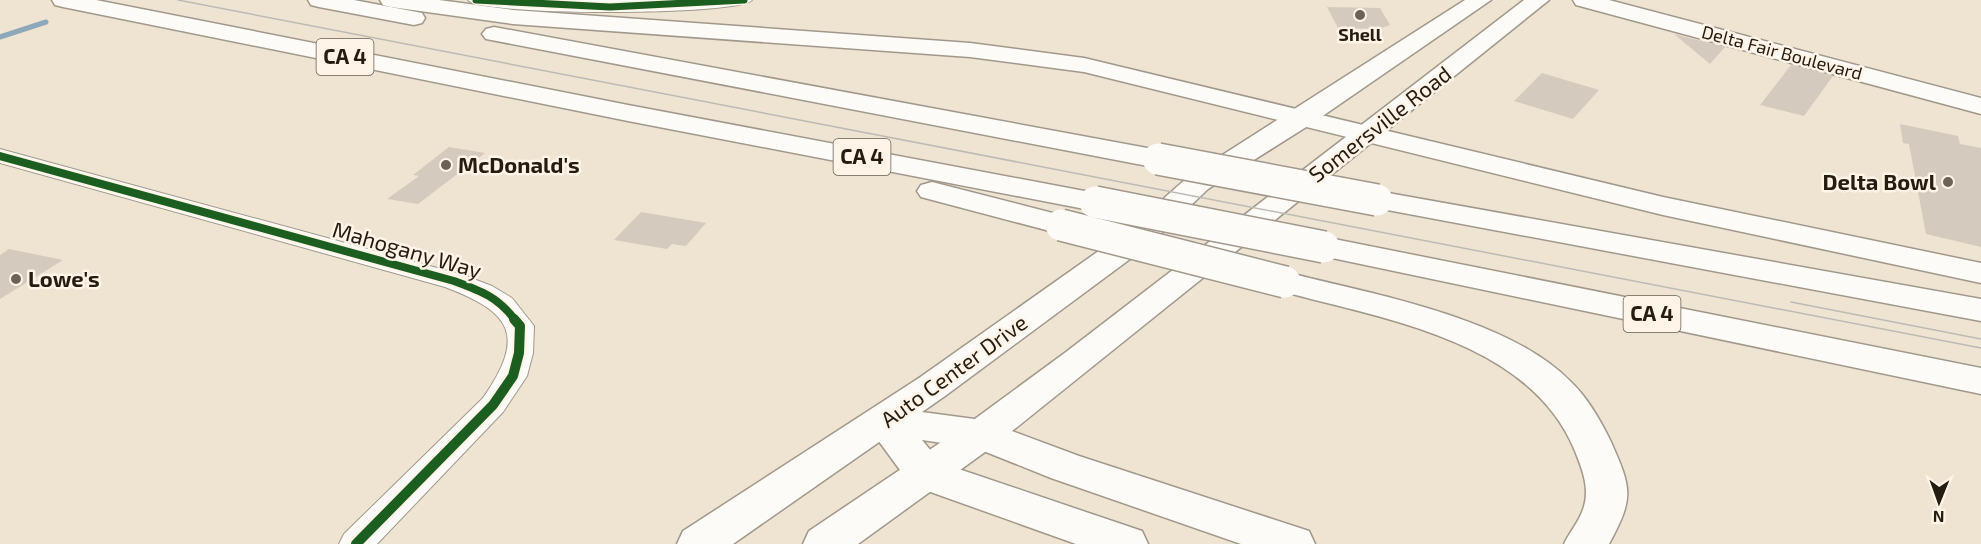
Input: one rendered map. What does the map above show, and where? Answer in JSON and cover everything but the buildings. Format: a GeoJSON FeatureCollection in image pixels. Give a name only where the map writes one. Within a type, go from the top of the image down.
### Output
{"type":"FeatureCollection","features":[{"type":"Feature","properties":{"kind":"main road","name":"CA 4"},"geometry":{"type":"LineString","coordinates":[[63,0],[628,113],[1095,202],[1981,381]]}},
{"type":"Feature","properties":{"kind":"main road","name":"CA 4"},"geometry":{"type":"LineString","coordinates":[[319,0],[1377,200],[1981,310]]}},
{"type":"Feature","properties":{"kind":"main road"},"geometry":{"type":"LineString","coordinates":[[391,0],[513,17],[970,50],[1084,65],[1663,206],[1981,273]]}},
{"type":"Feature","properties":{"kind":"main road","name":"Somersville Road"},"geometry":{"type":"LineString","coordinates":[[1198,183],[1302,118],[1480,0]]}},
{"type":"Feature","properties":{"kind":"main road","name":"Somersville Road"},"geometry":{"type":"LineString","coordinates":[[982,434],[1368,135],[1438,77],[1497,34],[1504,24],[1538,0]]}},
{"type":"Feature","properties":{"kind":"main road","name":"Delta Fair Boulevard"},"geometry":{"type":"LineString","coordinates":[[1584,0],[1882,73],[1981,93]]}},
{"type":"Feature","properties":{"kind":"main road","name":"Delta Fair Boulevard"},"geometry":{"type":"LineString","coordinates":[[1626,0],[1882,73],[1981,106]]}},
{"type":"Feature","properties":{"kind":"main road"},"geometry":{"type":"LineString","coordinates":[[628,113],[1453,327],[1515,358],[1558,391],[1589,437],[1606,479],[1604,513],[1586,544]]}},
{"type":"Feature","properties":{"kind":"main road","name":"Auto Center Drive"},"geometry":{"type":"LineString","coordinates":[[699,544],[884,421],[1138,237],[1198,183]]}},
{"type":"Feature","properties":{"kind":"main road"},"geometry":{"type":"LineString","coordinates":[[884,421],[982,434],[1065,467],[1293,544]]}},
{"type":"Feature","properties":{"kind":"main road"},"geometry":{"type":"LineString","coordinates":[[884,421],[926,474],[1126,544]]}},
{"type":"Feature","properties":{"kind":"main road"},"geometry":{"type":"LineString","coordinates":[[825,544],[982,434]]}},
{"type":"Feature","properties":{"kind":"street"},"geometry":{"type":"LineString","coordinates":[[476,0],[575,7],[637,7],[744,0]]}},
{"type":"Feature","properties":{"kind":"street","name":"Mahogany Way"},"geometry":{"type":"LineString","coordinates":[[6,162],[454,281],[483,292],[503,304],[520,326],[519,353],[513,376],[493,405],[356,544]]}},
{"type":"Feature","properties":{"kind":"waterway"},"geometry":{"type":"LineString","coordinates":[[0,37],[46,22]]}},
{"type":"Feature","properties":{"kind":"tram line"},"geometry":{"type":"LineString","coordinates":[[178,0],[1981,348]]}},
{"type":"Feature","properties":{"kind":"tram line"},"geometry":{"type":"LineString","coordinates":[[1791,302],[1981,339]]}},
{"type":"Feature","properties":{"kind":"cycle path"},"geometry":{"type":"LineString","coordinates":[[476,0],[610,7],[744,0]]}},
{"type":"Feature","properties":{"kind":"cycle path"},"geometry":{"type":"LineString","coordinates":[[0,156],[454,281],[483,292],[503,304],[520,326],[519,353],[513,376],[493,405],[356,544]]}},
{"type":"Feature","properties":{"kind":"place","name":"Shell"},"geometry":{"type":"Point","coordinates":[1360,15]}},
{"type":"Feature","properties":{"kind":"place","name":"McDonald's"},"geometry":{"type":"Point","coordinates":[446,165]}},
{"type":"Feature","properties":{"kind":"place","name":"Delta Bowl"},"geometry":{"type":"Point","coordinates":[1948,182]}},
{"type":"Feature","properties":{"kind":"place","name":"Lowe's"},"geometry":{"type":"Point","coordinates":[16,279]}}]}
